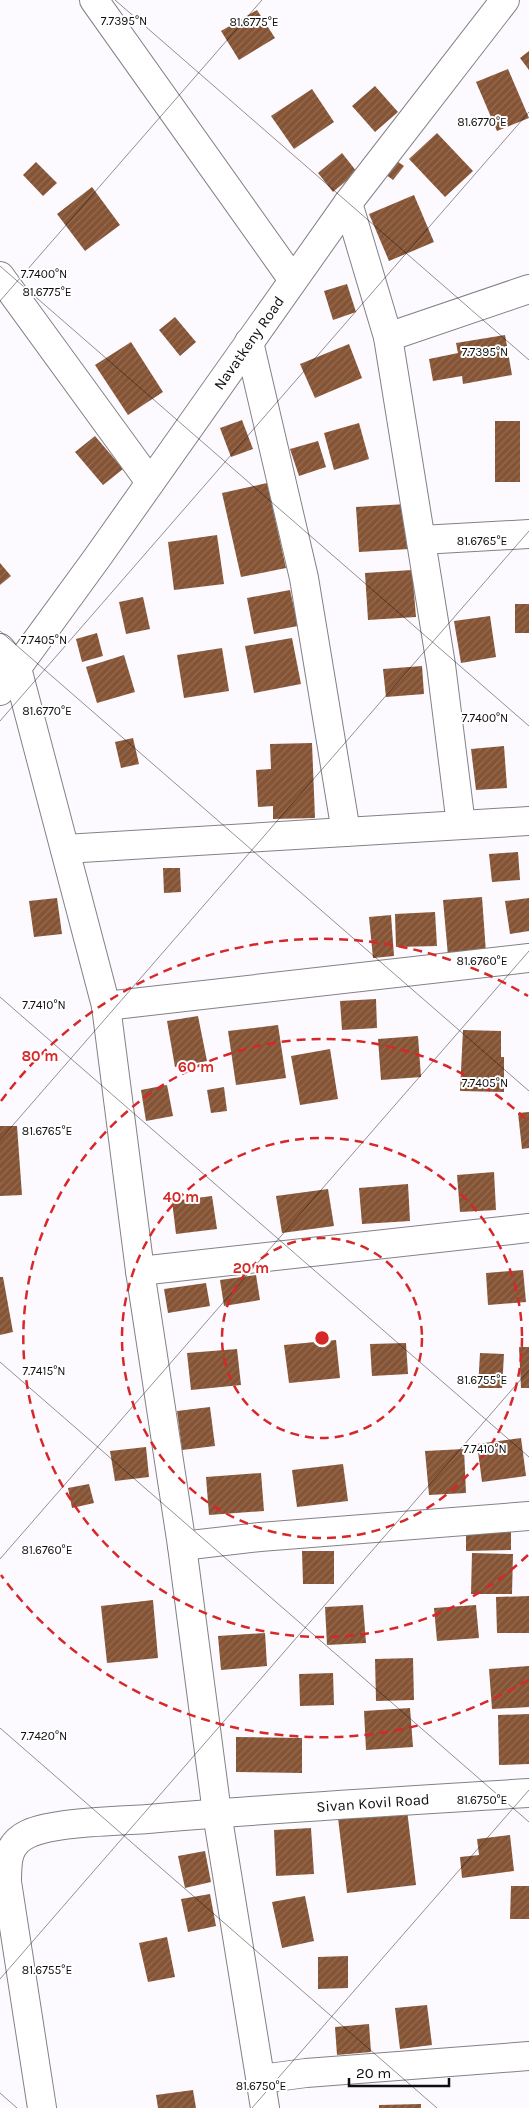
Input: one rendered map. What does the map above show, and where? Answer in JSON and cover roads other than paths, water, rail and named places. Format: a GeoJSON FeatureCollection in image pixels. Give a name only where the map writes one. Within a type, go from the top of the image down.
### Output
{"type":"FeatureCollection","features":[{"type":"Feature","properties":{"kind":"street"},"geometry":{"type":"LineString","coordinates":[[94,0],[293,280]]}},
{"type":"Feature","properties":{"kind":"street","name":"Navatkeny Road"},"geometry":{"type":"LineString","coordinates":[[0,691],[8,658],[150,482],[348,203],[504,0]]}},
{"type":"Feature","properties":{"kind":"street"},"geometry":{"type":"LineString","coordinates":[[348,203],[388,337],[441,665],[461,825]]}},
{"type":"Feature","properties":{"kind":"street"},"geometry":{"type":"LineString","coordinates":[[0,276],[150,482]]}},
{"type":"Feature","properties":{"kind":"street"},"geometry":{"type":"LineString","coordinates":[[388,337],[529,288]]}},
{"type":"Feature","properties":{"kind":"street"},"geometry":{"type":"LineString","coordinates":[[250,342],[304,578],[346,832]]}},
{"type":"Feature","properties":{"kind":"street"},"geometry":{"type":"LineString","coordinates":[[421,540],[529,534]]}},
{"type":"Feature","properties":{"kind":"street"},"geometry":{"type":"LineString","coordinates":[[8,658],[65,849],[106,1006],[140,1272],[182,1546],[217,1813],[265,2108]]}},
{"type":"Feature","properties":{"kind":"street"},"geometry":{"type":"LineString","coordinates":[[65,849],[529,821]]}},
{"type":"Feature","properties":{"kind":"street"},"geometry":{"type":"LineString","coordinates":[[106,1006],[529,958]]}},
{"type":"Feature","properties":{"kind":"street"},"geometry":{"type":"LineString","coordinates":[[140,1272],[529,1228]]}},
{"type":"Feature","properties":{"kind":"street"},"geometry":{"type":"LineString","coordinates":[[182,1546],[260,1537],[529,1516]]}},
{"type":"Feature","properties":{"kind":"street","name":"Sivan Kovil Road"},"geometry":{"type":"LineString","coordinates":[[42,2108],[7,1882],[7,1858],[16,1842],[29,1833],[61,1826],[217,1813],[529,1793]]}},
{"type":"Feature","properties":{"kind":"street"},"geometry":{"type":"LineString","coordinates":[[261,2079],[306,2073],[529,2056]]}}]}
